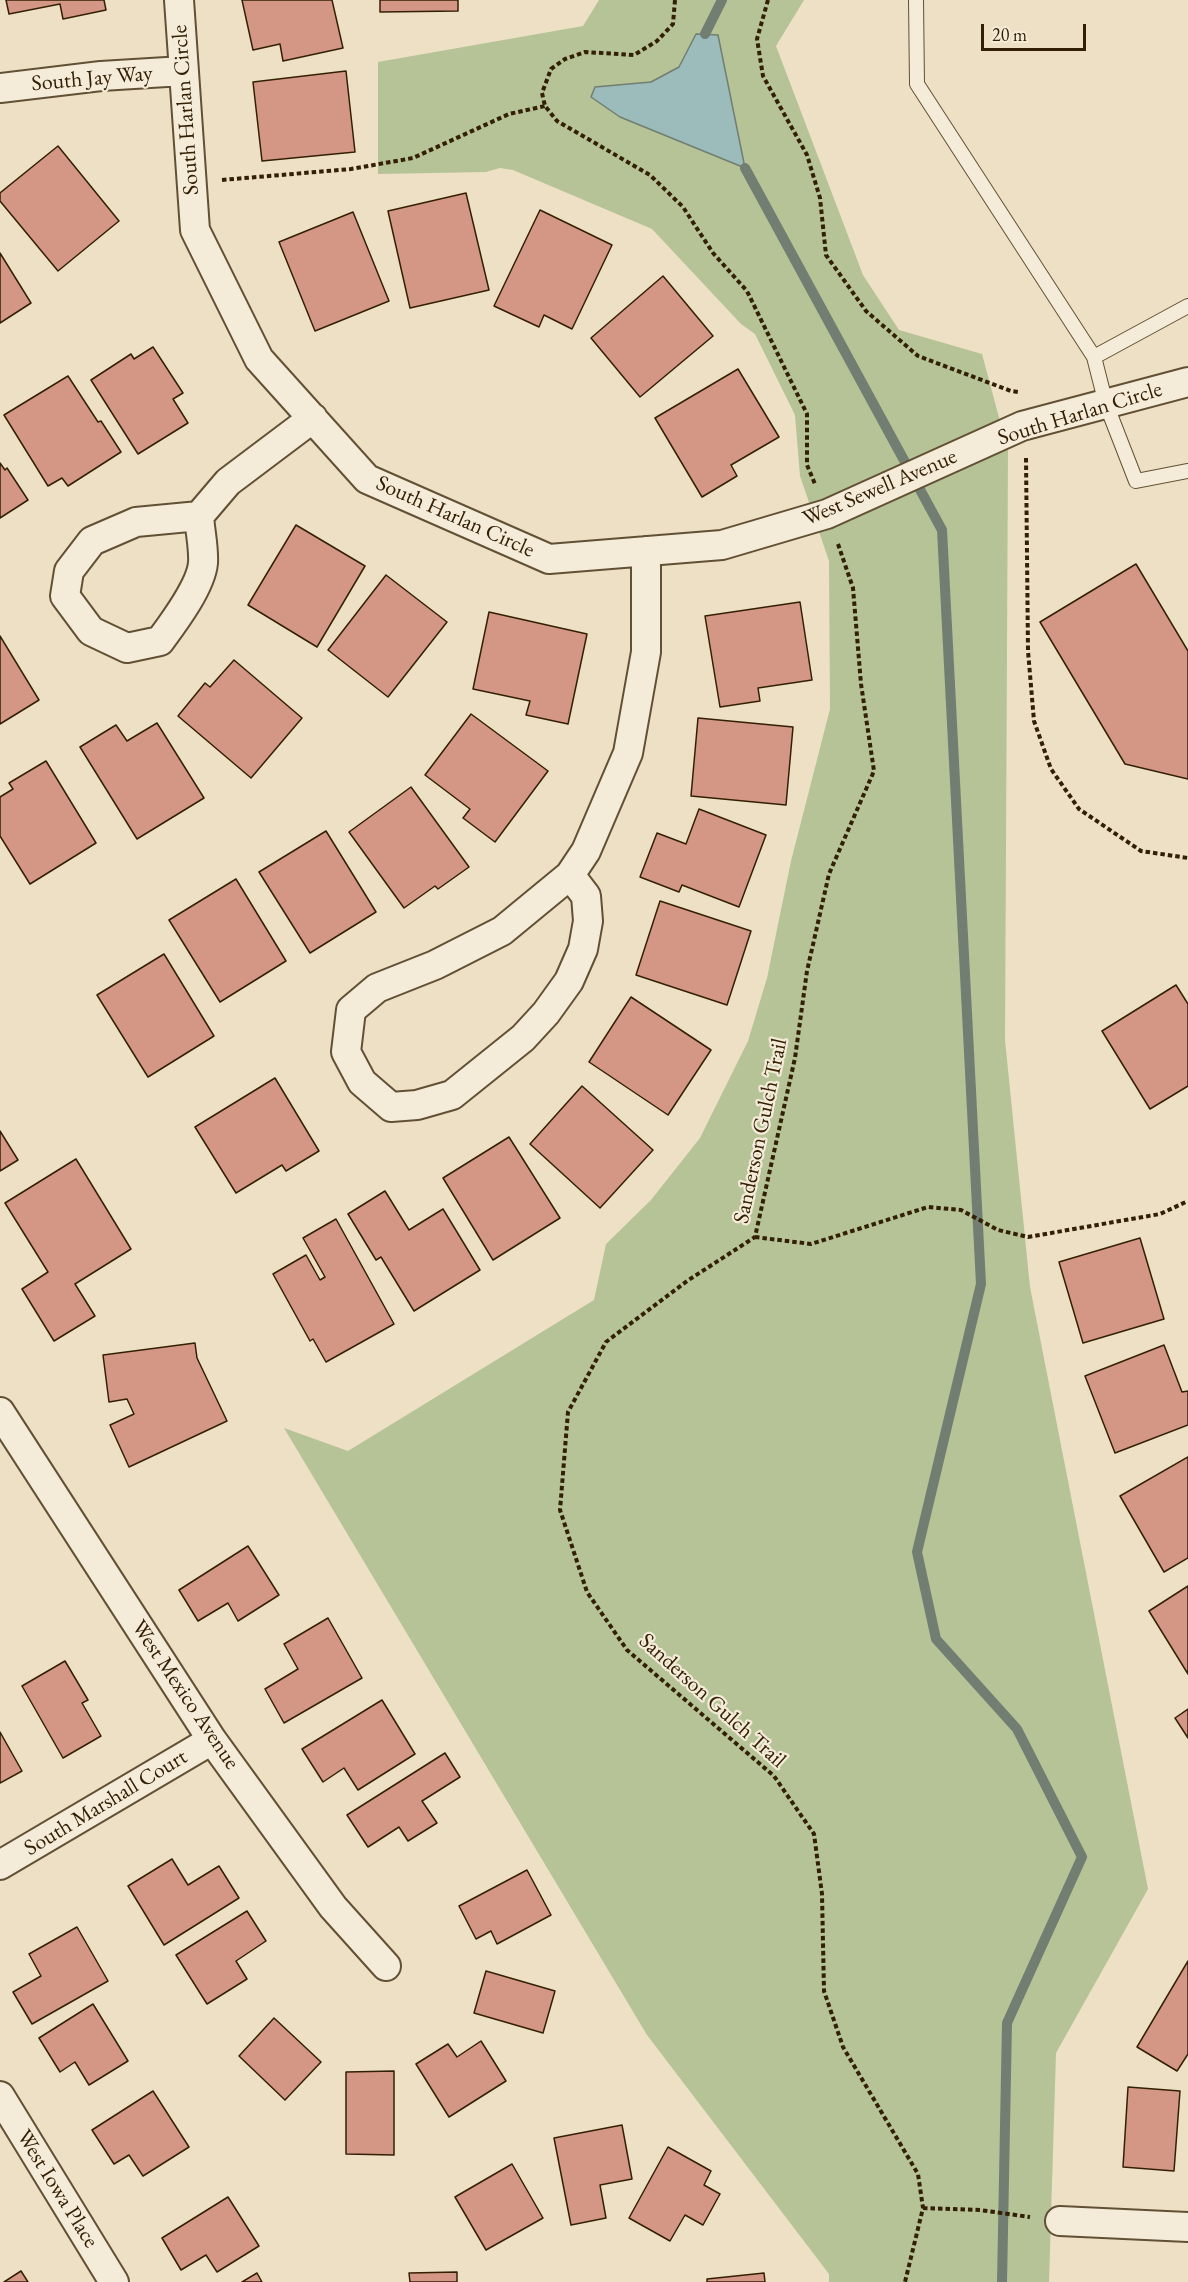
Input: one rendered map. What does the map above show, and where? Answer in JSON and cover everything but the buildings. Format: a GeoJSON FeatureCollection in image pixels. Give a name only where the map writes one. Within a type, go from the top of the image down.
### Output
{"type":"FeatureCollection","features":[{"type":"Feature","properties":{"kind":"street","name":"South Harlan Circle"},"geometry":{"type":"LineString","coordinates":[[178,0],[195,230],[259,359],[367,479],[549,559],[646,551]]}},
{"type":"Feature","properties":{"kind":"street","name":"South Jay Way"},"geometry":{"type":"LineString","coordinates":[[0,88],[101,75],[183,71]]}},
{"type":"Feature","properties":{"kind":"street","name":"South Harlan Circle"},"geometry":{"type":"LineString","coordinates":[[974,448],[1022,426],[1188,382]]}},
{"type":"Feature","properties":{"kind":"street"},"geometry":{"type":"LineString","coordinates":[[199,516],[203,564],[179,615],[160,641],[127,648],[91,631],[65,596],[69,570],[92,541],[136,522],[199,516],[228,482],[313,418]]}},
{"type":"Feature","properties":{"kind":"street","name":"West Sewell Avenue"},"geometry":{"type":"LineString","coordinates":[[646,551],[722,545],[827,514],[974,448]]}},
{"type":"Feature","properties":{"kind":"street"},"geometry":{"type":"LineString","coordinates":[[570,875],[586,896],[588,921],[583,950],[569,981],[546,1013],[523,1038],[452,1095],[417,1106],[391,1107],[362,1082],[346,1052],[351,1010],[377,988],[435,965],[502,931],[570,875],[586,851],[628,753],[646,652],[646,551]]}},
{"type":"Feature","properties":{"kind":"street","name":"West Mexico Avenue"},"geometry":{"type":"LineString","coordinates":[[0,1412],[212,1740],[333,1907],[386,1966]]}},
{"type":"Feature","properties":{"kind":"street","name":"South Marshall Court"},"geometry":{"type":"LineString","coordinates":[[0,1866],[212,1740]]}},
{"type":"Feature","properties":{"kind":"street","name":"West Iowa Place"},"geometry":{"type":"LineString","coordinates":[[0,2096],[114,2282]]}},
{"type":"Feature","properties":{"kind":"street"},"geometry":{"type":"LineString","coordinates":[[1060,2220],[1188,2227]]}},
{"type":"Feature","properties":{"kind":"lane"},"geometry":{"type":"LineString","coordinates":[[916,0],[917,84],[1094,357],[1106,404],[1136,481],[1187,471]]}},
{"type":"Feature","properties":{"kind":"lane"},"geometry":{"type":"LineString","coordinates":[[1094,357],[1188,306]]}},
{"type":"Feature","properties":{"kind":"path"},"geometry":{"type":"LineString","coordinates":[[192,183],[351,169],[413,158],[509,114],[545,106],[542,93],[551,69],[565,59],[585,52],[634,55],[657,41],[673,24],[675,0]]}},
{"type":"Feature","properties":{"kind":"path"},"geometry":{"type":"LineString","coordinates":[[768,0],[757,39],[763,76],[807,155],[820,198],[826,255],[866,311],[918,356],[1011,391],[1027,393]]}},
{"type":"Feature","properties":{"kind":"path","name":"Sanderson Gulch Trail"},"geometry":{"type":"LineString","coordinates":[[545,106],[557,122],[650,175],[683,207],[713,253],[747,291],[807,414],[807,465],[853,588],[861,684],[874,771],[829,874],[807,971],[795,1058],[755,1237],[687,1281],[606,1341],[568,1412],[560,1510],[587,1592],[627,1650],[774,1776],[814,1834],[822,1894],[824,1991],[843,2047],[918,2174],[923,2208],[905,2282]]}},
{"type":"Feature","properties":{"kind":"path"},"geometry":{"type":"LineString","coordinates":[[1022,426],[1026,460],[1030,675],[1034,721],[1051,769],[1080,809],[1141,851],[1188,858]]}},
{"type":"Feature","properties":{"kind":"path"},"geometry":{"type":"LineString","coordinates":[[755,1237],[811,1244],[928,1207],[961,1210],[998,1230],[1028,1237],[1160,1214],[1188,1201]]}},
{"type":"Feature","properties":{"kind":"path"},"geometry":{"type":"LineString","coordinates":[[923,2208],[980,2210],[1060,2220]]}},
{"type":"Feature","properties":{"kind":"green space"},"geometry":{"type":"Polygon","coordinates":[[[599,0],[804,0],[776,46],[863,275],[899,330],[982,354],[1008,451],[1005,1040],[1030,1287],[1148,1889],[1056,2053],[1049,2282],[829,2282],[829,2274],[647,2035],[284,1428],[348,1451],[594,1300],[606,1244],[651,1200],[700,1138],[748,1041],[767,978],[791,861],[830,709],[829,561],[800,476],[795,415],[755,334],[741,324],[652,229],[513,170],[500,168],[486,172],[378,174],[378,62],[583,26],[599,0]]]}},
{"type":"Feature","properties":{"kind":"water"},"geometry":{"type":"Polygon","coordinates":[[[696,34],[718,35],[745,168],[620,117],[591,97],[595,87],[651,82],[679,67],[696,34]]]}},
{"type":"Feature","properties":{"kind":"waterway"},"geometry":{"type":"LineString","coordinates":[[705,34],[722,0]]}},
{"type":"Feature","properties":{"kind":"waterway"},"geometry":{"type":"LineString","coordinates":[[745,168],[942,530],[981,1284],[917,1552],[936,1639],[1017,1729],[1082,1857],[1007,2023],[1002,2282]]}}]}
